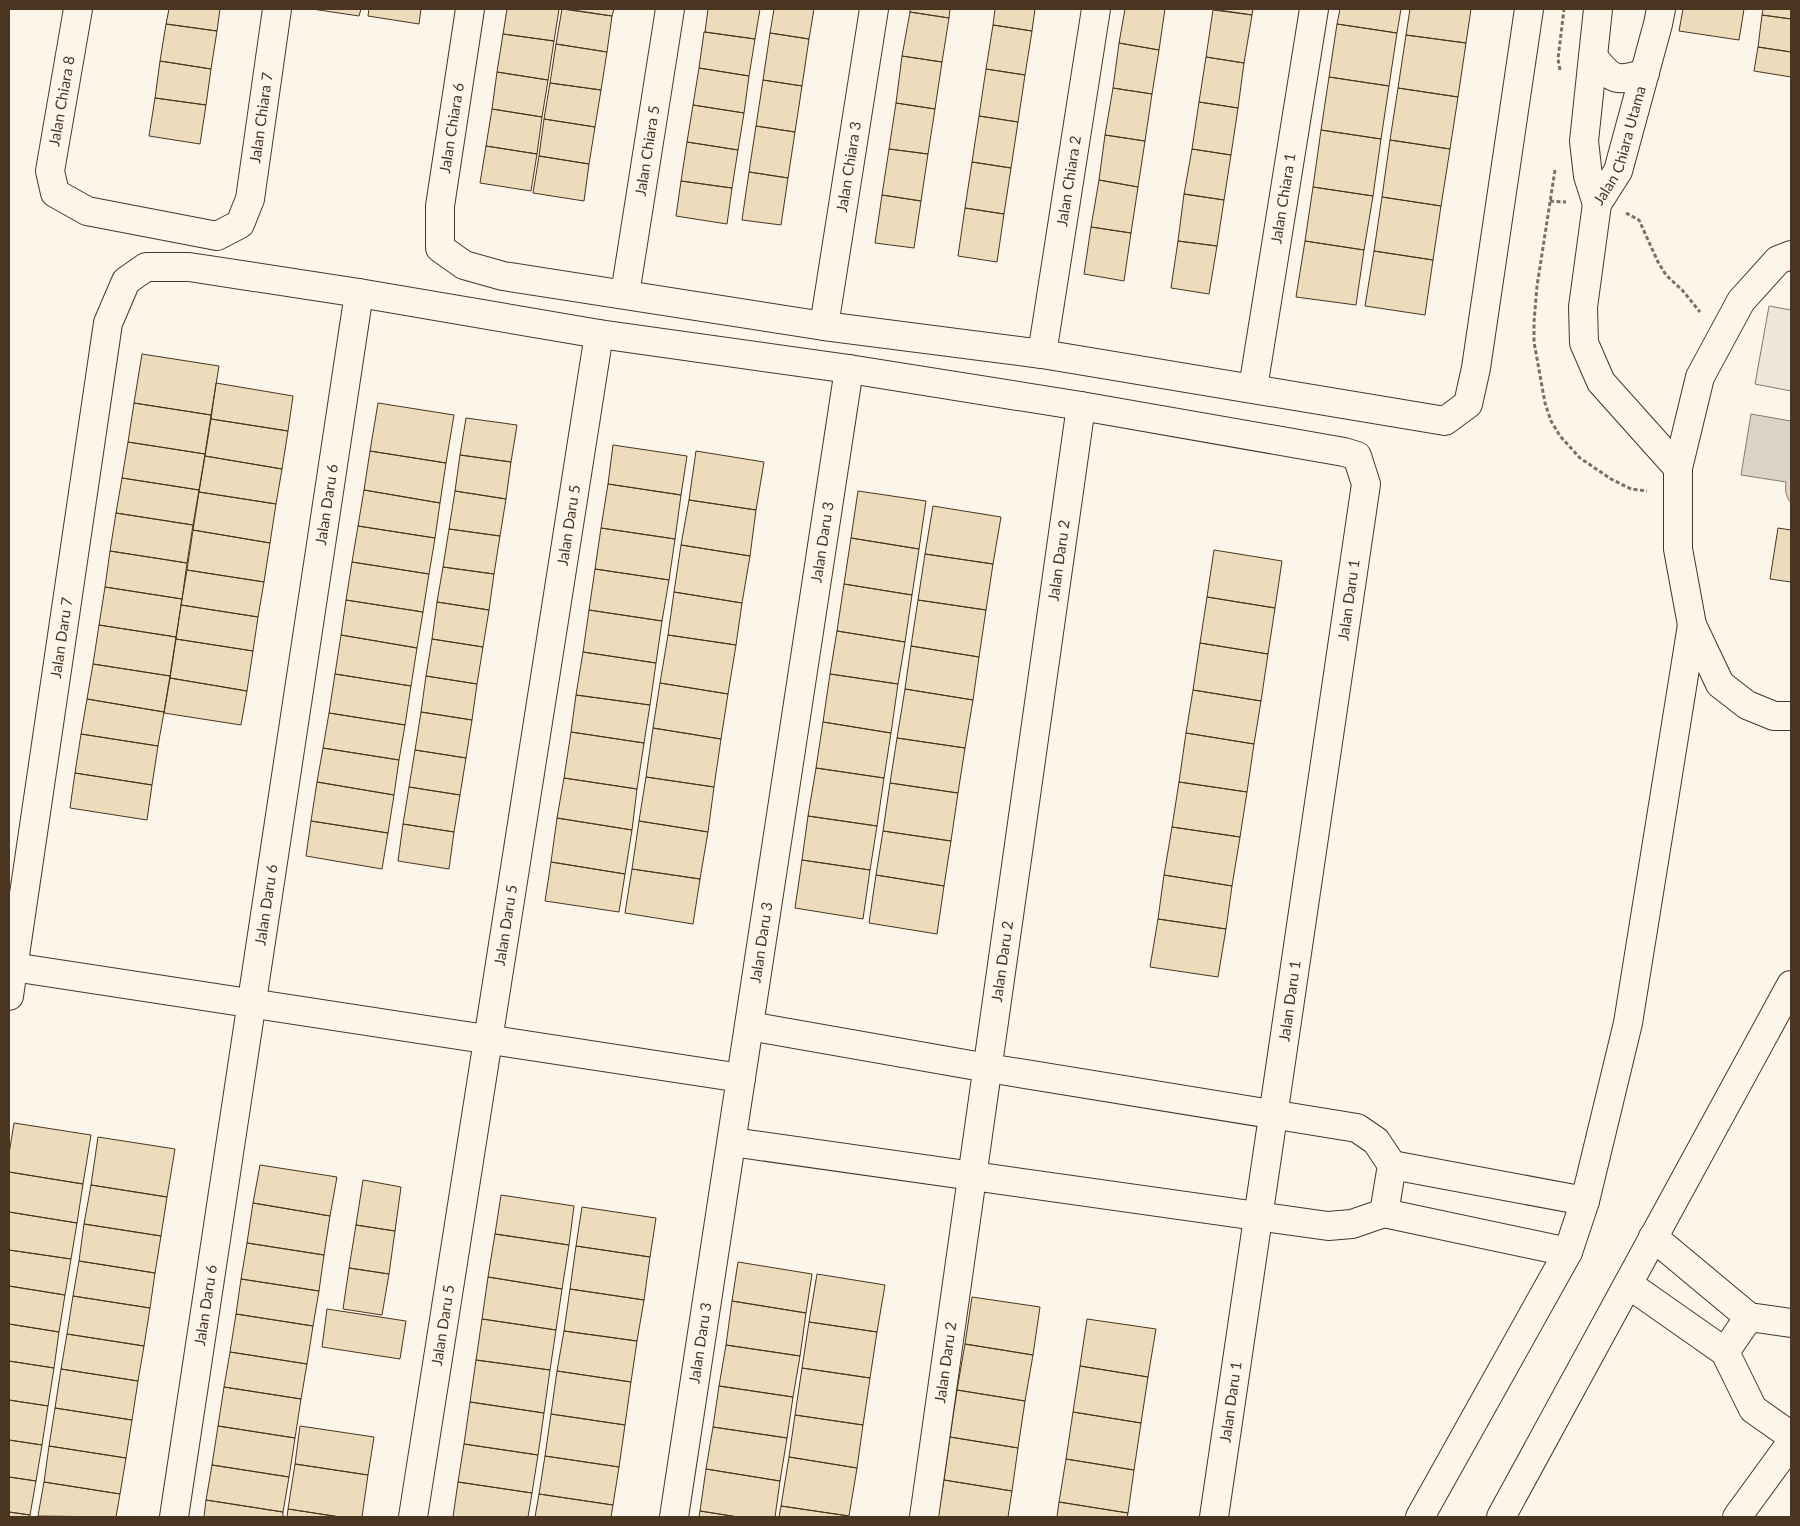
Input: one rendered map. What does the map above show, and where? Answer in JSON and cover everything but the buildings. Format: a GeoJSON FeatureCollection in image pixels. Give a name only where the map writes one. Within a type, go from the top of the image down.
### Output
{"type":"FeatureCollection","features":[{"type":"Feature","properties":{"kind":"street","name":"Jalan Chiara 8"},"geometry":{"type":"LineString","coordinates":[[78,9],[50,171],[55,193],[87,211],[217,236],[240,224]]}},
{"type":"Feature","properties":{"kind":"street","name":"Jalan Chiara 7"},"geometry":{"type":"LineString","coordinates":[[240,224],[250,199],[277,9]]}},
{"type":"Feature","properties":{"kind":"street","name":"Jalan Chiara 6"},"geometry":{"type":"LineString","coordinates":[[470,9],[440,206],[440,248],[464,265],[503,276],[625,294]]}},
{"type":"Feature","properties":{"kind":"street","name":"Jalan Chiara 5"},"geometry":{"type":"LineString","coordinates":[[625,294],[670,9]]}},
{"type":"Feature","properties":{"kind":"street","name":"Jalan Chiara 3"},"geometry":{"type":"LineString","coordinates":[[824,326],[874,9]]}},
{"type":"Feature","properties":{"kind":"street","name":"Jalan Chiara 2"},"geometry":{"type":"LineString","coordinates":[[1042,354],[1096,9]]}},
{"type":"Feature","properties":{"kind":"street","name":"Jalan Chiara 1"},"geometry":{"type":"LineString","coordinates":[[1252,388],[1314,9]]}},
{"type":"Feature","properties":{"kind":"street"},"geometry":{"type":"LineString","coordinates":[[625,294],[824,326],[1042,354],[1445,421],[1468,404],[1476,368],[1529,9]]}},
{"type":"Feature","properties":{"kind":"street","name":"Jalan Chiara Utama"},"geometry":{"type":"LineString","coordinates":[[1597,204],[1588,176],[1584,141],[1598,9]]}},
{"type":"Feature","properties":{"kind":"street","name":"Jalan Chiara Utama"},"geometry":{"type":"LineString","coordinates":[[1597,204],[1618,171],[1661,9]]}},
{"type":"Feature","properties":{"kind":"street"},"geometry":{"type":"LineString","coordinates":[[1594,58],[1608,76],[1620,78],[1645,73]]}},
{"type":"Feature","properties":{"kind":"street"},"geometry":{"type":"LineString","coordinates":[[1597,204],[1583,307],[1584,343],[1601,382],[1678,468]]}},
{"type":"Feature","properties":{"kind":"street"},"geometry":{"type":"LineString","coordinates":[[1791,255],[1778,260],[1740,301],[1700,377],[1678,468],[1678,549],[1692,624],[1720,684],[1747,705],[1774,716],[1791,716]]}},
{"type":"Feature","properties":{"kind":"street","name":"Jalan Daru 7"},"geometry":{"type":"LineString","coordinates":[[9,996],[108,323],[126,281],[146,267],[189,267],[359,293]]}},
{"type":"Feature","properties":{"kind":"street"},"geometry":{"type":"LineString","coordinates":[[359,293],[599,334],[849,369],[1081,406]]}},
{"type":"Feature","properties":{"kind":"street","name":"Jalan Daru 6"},"geometry":{"type":"LineString","coordinates":[[174,1517],[359,293]]}},
{"type":"Feature","properties":{"kind":"street","name":"Jalan Daru 5"},"geometry":{"type":"LineString","coordinates":[[413,1517],[599,334]]}},
{"type":"Feature","properties":{"kind":"street","name":"Jalan Daru 3"},"geometry":{"type":"LineString","coordinates":[[674,1517],[849,369]]}},
{"type":"Feature","properties":{"kind":"street","name":"Jalan Daru 1"},"geometry":{"type":"LineString","coordinates":[[1081,406],[1350,454],[1357,456],[1366,484],[1214,1517]]}},
{"type":"Feature","properties":{"kind":"street","name":"Jalan Daru 2"},"geometry":{"type":"LineString","coordinates":[[924,1517],[1081,406]]}},
{"type":"Feature","properties":{"kind":"street"},"geometry":{"type":"LineString","coordinates":[[1420,1517],[1568,1252],[1585,1202],[1628,1023],[1692,624]]}},
{"type":"Feature","properties":{"kind":"street"},"geometry":{"type":"LineString","coordinates":[[13,967],[741,1078]]}},
{"type":"Feature","properties":{"kind":"street"},"geometry":{"type":"LineString","coordinates":[[1500,1517],[1791,985]]}},
{"type":"Feature","properties":{"kind":"street"},"geometry":{"type":"LineString","coordinates":[[749,1026],[988,1068],[1357,1128],[1376,1141],[1392,1165],[1384,1213]]}},
{"type":"Feature","properties":{"kind":"street"},"geometry":{"type":"LineString","coordinates":[[732,1142],[1328,1226],[1352,1224],[1384,1213],[1568,1252]]}},
{"type":"Feature","properties":{"kind":"street"},"geometry":{"type":"LineString","coordinates":[[1392,1165],[1585,1202]]}},
{"type":"Feature","properties":{"kind":"street"},"geometry":{"type":"LineString","coordinates":[[1654,1237],[1748,1317],[1791,1322]]}},
{"type":"Feature","properties":{"kind":"street"},"geometry":{"type":"LineString","coordinates":[[1628,1284],[1725,1352],[1753,1409],[1791,1436]]}},
{"type":"Feature","properties":{"kind":"street"},"geometry":{"type":"LineString","coordinates":[[1725,1352],[1748,1317]]}},
{"type":"Feature","properties":{"kind":"street"},"geometry":{"type":"LineString","coordinates":[[1737,1517],[1791,1443]]}},
{"type":"Feature","properties":{"kind":"path"},"geometry":{"type":"LineString","coordinates":[[1597,204],[1629,214],[1639,220],[1658,262],[1666,274],[1683,291],[1721,338]]}},
{"type":"Feature","properties":{"kind":"shaded area"},"geometry":{"type":"Polygon","coordinates":[[[1769,306],[1791,310],[1791,391],[1755,384],[1769,306]]]}},
{"type":"Feature","properties":{"kind":"shaded area"},"geometry":{"type":"Polygon","coordinates":[[[1751,414],[1791,421],[1791,503],[1786,494],[1786,482],[1741,475],[1751,414]]]}}]}
